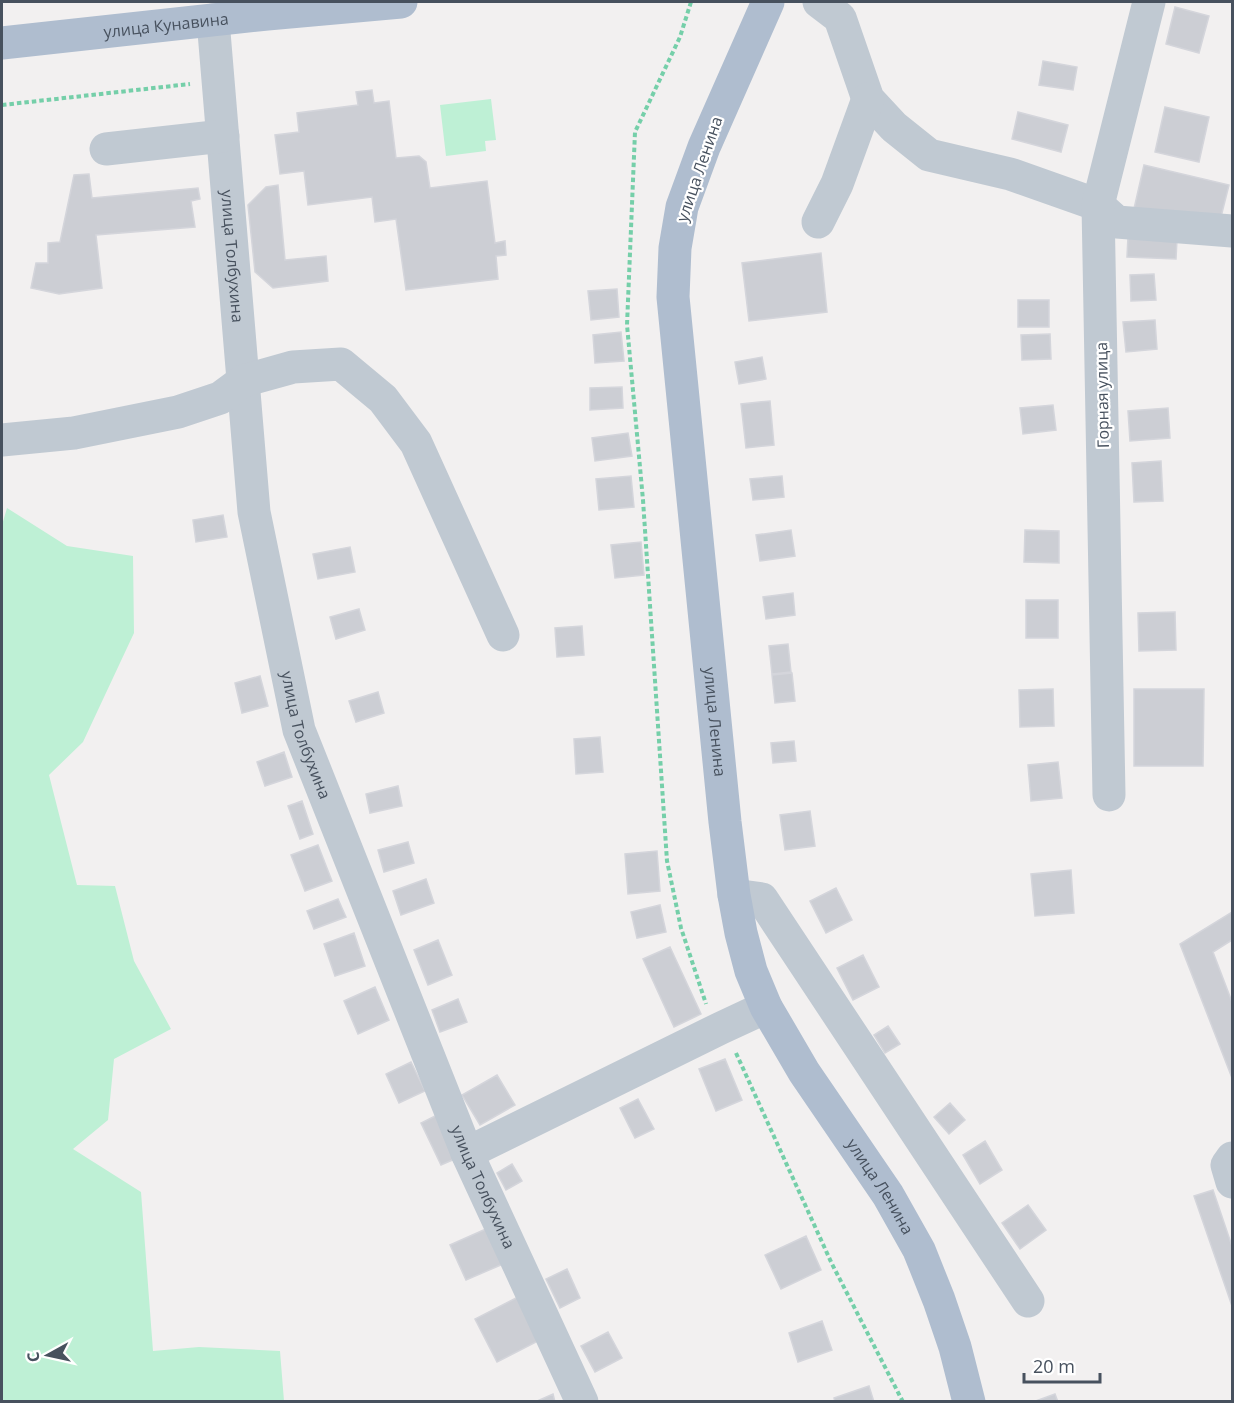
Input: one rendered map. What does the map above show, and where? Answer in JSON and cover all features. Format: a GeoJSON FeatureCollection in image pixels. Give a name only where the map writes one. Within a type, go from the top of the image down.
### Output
{"type":"FeatureCollection","features":[{"type":"Feature","properties":{"kind":"main road","name":"улица Кунавина"},"geometry":{"type":"LineString","coordinates":[[2,43],[213,20],[266,8],[401,2]]}},
{"type":"Feature","properties":{"kind":"main road","name":"улица Ленина"},"geometry":{"type":"LineString","coordinates":[[768,2],[701,157],[682,207],[674,258],[674,309],[734,895],[751,971],[766,1007],[804,1072],[888,1194],[919,1250],[955,1347],[969,1401]]}},
{"type":"Feature","properties":{"kind":"street"},"geometry":{"type":"LineString","coordinates":[[819,2],[840,18],[868,99],[894,127],[929,155],[1010,174],[1098,205],[1117,222],[1233,231]]}},
{"type":"Feature","properties":{"kind":"street","name":"Горная улица"},"geometry":{"type":"LineString","coordinates":[[1108,795],[1098,205],[1149,2]]}},
{"type":"Feature","properties":{"kind":"street","name":"улица Толбухина"},"geometry":{"type":"LineString","coordinates":[[213,20],[254,512],[299,729],[467,1153],[582,1401]]}},
{"type":"Feature","properties":{"kind":"street"},"geometry":{"type":"LineString","coordinates":[[818,222],[837,184],[868,99]]}},
{"type":"Feature","properties":{"kind":"street"},"geometry":{"type":"LineString","coordinates":[[106,149],[223,136]]}},
{"type":"Feature","properties":{"kind":"street"},"geometry":{"type":"LineString","coordinates":[[2,440],[74,433],[178,412],[220,398],[243,381],[293,367],[341,364],[383,399],[416,443],[503,635]]}},
{"type":"Feature","properties":{"kind":"street"},"geometry":{"type":"LineString","coordinates":[[734,895],[762,899],[1028,1301]]}},
{"type":"Feature","properties":{"kind":"street"},"geometry":{"type":"LineString","coordinates":[[467,1153],[766,1007]]}},
{"type":"Feature","properties":{"kind":"street"},"geometry":{"type":"LineString","coordinates":[[1233,1158],[1227,1165],[1233,1182]]}},
{"type":"Feature","properties":{"kind":"path"},"geometry":{"type":"LineString","coordinates":[[2,105],[218,81]]}},
{"type":"Feature","properties":{"kind":"green space"},"geometry":{"type":"Polygon","coordinates":[[[491,99],[496,140],[485,141],[486,151],[446,156],[440,105],[491,99]]]}},
{"type":"Feature","properties":{"kind":"green space"},"geometry":{"type":"Polygon","coordinates":[[[7,508],[67,546],[133,556],[134,633],[83,742],[49,775],[77,885],[115,886],[134,961],[171,1029],[114,1059],[108,1120],[73,1149],[141,1192],[153,1351],[199,1347],[280,1351],[284,1401],[2,1401],[2,525],[7,508]]]}},
{"type":"Feature","properties":{"kind":"building"},"geometry":{"type":"Polygon","coordinates":[[[1175,7],[1209,16],[1199,53],[1166,44],[1175,7]]]}},
{"type":"Feature","properties":{"kind":"building"},"geometry":{"type":"Polygon","coordinates":[[[1043,61],[1077,67],[1073,90],[1039,85],[1043,61]]]}},
{"type":"Feature","properties":{"kind":"building"},"geometry":{"type":"Polygon","coordinates":[[[372,90],[374,103],[389,101],[396,158],[419,156],[426,162],[430,188],[487,181],[495,243],[505,241],[506,255],[496,256],[498,279],[406,290],[396,219],[375,222],[372,197],[308,205],[304,171],[280,174],[275,135],[299,132],[297,113],[358,105],[356,92],[372,90]]]}},
{"type":"Feature","properties":{"kind":"building"},"geometry":{"type":"Polygon","coordinates":[[[1165,107],[1209,117],[1199,162],[1155,152],[1165,107]]]}},
{"type":"Feature","properties":{"kind":"building"},"geometry":{"type":"Polygon","coordinates":[[[1018,112],[1068,125],[1061,152],[1012,139],[1018,112]]]}},
{"type":"Feature","properties":{"kind":"building"},"geometry":{"type":"Polygon","coordinates":[[[1144,165],[1229,185],[1220,221],[1133,213],[1144,165]]]}},
{"type":"Feature","properties":{"kind":"building"},"geometry":{"type":"Polygon","coordinates":[[[89,174],[92,198],[198,188],[200,199],[191,201],[195,227],[96,235],[102,288],[59,294],[31,288],[36,263],[48,263],[48,243],[60,242],[74,175],[89,174]]]}},
{"type":"Feature","properties":{"kind":"building"},"geometry":{"type":"Polygon","coordinates":[[[278,185],[285,260],[326,256],[328,281],[273,288],[255,272],[248,205],[266,187],[278,185]]]}},
{"type":"Feature","properties":{"kind":"building"},"geometry":{"type":"Polygon","coordinates":[[[1128,236],[1177,239],[1176,259],[1127,257],[1128,236]]]}},
{"type":"Feature","properties":{"kind":"building"},"geometry":{"type":"Polygon","coordinates":[[[821,253],[827,312],[749,321],[742,263],[821,253]]]}},
{"type":"Feature","properties":{"kind":"building"},"geometry":{"type":"Polygon","coordinates":[[[1154,274],[1156,300],[1131,301],[1130,275],[1154,274]]]}},
{"type":"Feature","properties":{"kind":"building"},"geometry":{"type":"Polygon","coordinates":[[[617,289],[619,317],[591,320],[588,291],[617,289]]]}},
{"type":"Feature","properties":{"kind":"building"},"geometry":{"type":"Polygon","coordinates":[[[1018,300],[1049,300],[1049,327],[1018,327],[1018,300]]]}},
{"type":"Feature","properties":{"kind":"building"},"geometry":{"type":"Polygon","coordinates":[[[1155,320],[1157,349],[1126,352],[1123,322],[1155,320]]]}},
{"type":"Feature","properties":{"kind":"building"},"geometry":{"type":"Polygon","coordinates":[[[621,332],[624,361],[595,363],[593,335],[621,332]]]}},
{"type":"Feature","properties":{"kind":"building"},"geometry":{"type":"Polygon","coordinates":[[[1050,334],[1051,359],[1022,360],[1021,335],[1050,334]]]}},
{"type":"Feature","properties":{"kind":"building"},"geometry":{"type":"Polygon","coordinates":[[[762,357],[766,379],[739,384],[735,362],[762,357]]]}},
{"type":"Feature","properties":{"kind":"building"},"geometry":{"type":"Polygon","coordinates":[[[622,387],[623,408],[590,410],[590,388],[622,387]]]}},
{"type":"Feature","properties":{"kind":"building"},"geometry":{"type":"Polygon","coordinates":[[[770,401],[774,445],[746,448],[741,404],[770,401]]]}},
{"type":"Feature","properties":{"kind":"building"},"geometry":{"type":"Polygon","coordinates":[[[1053,405],[1056,430],[1023,434],[1020,408],[1053,405]]]}},
{"type":"Feature","properties":{"kind":"building"},"geometry":{"type":"Polygon","coordinates":[[[1168,408],[1170,438],[1130,441],[1128,411],[1168,408]]]}},
{"type":"Feature","properties":{"kind":"building"},"geometry":{"type":"Polygon","coordinates":[[[628,433],[632,456],[595,461],[592,438],[628,433]]]}},
{"type":"Feature","properties":{"kind":"building"},"geometry":{"type":"Polygon","coordinates":[[[1161,461],[1163,501],[1134,502],[1132,463],[1161,461]]]}},
{"type":"Feature","properties":{"kind":"building"},"geometry":{"type":"Polygon","coordinates":[[[631,476],[634,507],[599,510],[596,479],[631,476]]]}},
{"type":"Feature","properties":{"kind":"building"},"geometry":{"type":"Polygon","coordinates":[[[782,476],[784,497],[753,500],[750,479],[782,476]]]}},
{"type":"Feature","properties":{"kind":"building"},"geometry":{"type":"Polygon","coordinates":[[[223,515],[227,537],[196,542],[193,520],[223,515]]]}},
{"type":"Feature","properties":{"kind":"building"},"geometry":{"type":"Polygon","coordinates":[[[791,530],[795,556],[760,561],[756,535],[791,530]]]}},
{"type":"Feature","properties":{"kind":"building"},"geometry":{"type":"Polygon","coordinates":[[[1025,530],[1059,531],[1059,563],[1024,562],[1025,530]]]}},
{"type":"Feature","properties":{"kind":"building"},"geometry":{"type":"Polygon","coordinates":[[[641,542],[644,575],[615,578],[611,545],[641,542]]]}},
{"type":"Feature","properties":{"kind":"building"},"geometry":{"type":"Polygon","coordinates":[[[350,547],[355,572],[318,579],[313,554],[350,547]]]}},
{"type":"Feature","properties":{"kind":"building"},"geometry":{"type":"Polygon","coordinates":[[[793,593],[795,615],[766,619],[763,597],[793,593]]]}},
{"type":"Feature","properties":{"kind":"building"},"geometry":{"type":"Polygon","coordinates":[[[1026,600],[1058,600],[1058,638],[1026,638],[1026,600]]]}},
{"type":"Feature","properties":{"kind":"building"},"geometry":{"type":"Polygon","coordinates":[[[359,609],[365,630],[336,639],[330,617],[359,609]]]}},
{"type":"Feature","properties":{"kind":"building"},"geometry":{"type":"Polygon","coordinates":[[[1175,612],[1176,650],[1139,651],[1138,613],[1175,612]]]}},
{"type":"Feature","properties":{"kind":"building"},"geometry":{"type":"Polygon","coordinates":[[[582,626],[584,655],[557,657],[555,628],[582,626]]]}},
{"type":"Feature","properties":{"kind":"building"},"geometry":{"type":"Polygon","coordinates":[[[788,644],[791,672],[772,674],[769,646],[788,644]]]}},
{"type":"Feature","properties":{"kind":"building"},"geometry":{"type":"Polygon","coordinates":[[[792,673],[795,701],[775,703],[772,675],[792,673]]]}},
{"type":"Feature","properties":{"kind":"building"},"geometry":{"type":"Polygon","coordinates":[[[260,676],[268,706],[242,713],[235,683],[260,676]]]}},
{"type":"Feature","properties":{"kind":"building"},"geometry":{"type":"Polygon","coordinates":[[[1053,689],[1054,726],[1020,727],[1019,690],[1053,689]]]}},
{"type":"Feature","properties":{"kind":"building"},"geometry":{"type":"Polygon","coordinates":[[[1134,689],[1204,689],[1203,766],[1134,766],[1134,689]]]}},
{"type":"Feature","properties":{"kind":"building"},"geometry":{"type":"Polygon","coordinates":[[[378,692],[384,713],[356,722],[349,701],[378,692]]]}},
{"type":"Feature","properties":{"kind":"building"},"geometry":{"type":"Polygon","coordinates":[[[600,737],[603,772],[576,774],[574,739],[600,737]]]}},
{"type":"Feature","properties":{"kind":"building"},"geometry":{"type":"Polygon","coordinates":[[[794,741],[796,761],[773,763],[771,743],[794,741]]]}},
{"type":"Feature","properties":{"kind":"building"},"geometry":{"type":"Polygon","coordinates":[[[284,752],[292,777],[265,786],[257,762],[284,752]]]}},
{"type":"Feature","properties":{"kind":"building"},"geometry":{"type":"Polygon","coordinates":[[[1058,762],[1062,798],[1031,801],[1028,765],[1058,762]]]}},
{"type":"Feature","properties":{"kind":"building"},"geometry":{"type":"Polygon","coordinates":[[[398,786],[402,806],[370,813],[366,794],[398,786]]]}},
{"type":"Feature","properties":{"kind":"building"},"geometry":{"type":"Polygon","coordinates":[[[302,801],[313,834],[300,839],[288,806],[302,801]]]}},
{"type":"Feature","properties":{"kind":"building"},"geometry":{"type":"Polygon","coordinates":[[[810,811],[815,846],[785,850],[780,815],[810,811]]]}},
{"type":"Feature","properties":{"kind":"building"},"geometry":{"type":"Polygon","coordinates":[[[408,842],[414,863],[384,872],[378,850],[408,842]]]}},
{"type":"Feature","properties":{"kind":"building"},"geometry":{"type":"Polygon","coordinates":[[[318,845],[332,881],[305,891],[291,855],[318,845]]]}},
{"type":"Feature","properties":{"kind":"building"},"geometry":{"type":"Polygon","coordinates":[[[657,851],[660,891],[628,894],[625,854],[657,851]]]}},
{"type":"Feature","properties":{"kind":"building"},"geometry":{"type":"Polygon","coordinates":[[[1071,870],[1074,913],[1035,916],[1031,874],[1071,870]]]}},
{"type":"Feature","properties":{"kind":"building"},"geometry":{"type":"Polygon","coordinates":[[[426,879],[434,903],[401,915],[393,891],[426,879]]]}},
{"type":"Feature","properties":{"kind":"building"},"geometry":{"type":"Polygon","coordinates":[[[836,888],[852,920],[826,933],[810,901],[836,888]]]}},
{"type":"Feature","properties":{"kind":"building"},"geometry":{"type":"Polygon","coordinates":[[[338,899],[346,917],[314,929],[307,911],[338,899]]]}},
{"type":"Feature","properties":{"kind":"building"},"geometry":{"type":"Polygon","coordinates":[[[660,905],[666,932],[637,938],[631,912],[660,905]]]}},
{"type":"Feature","properties":{"kind":"building"},"geometry":{"type":"Polygon","coordinates":[[[1232,912],[1232,940],[1213,952],[1232,1002],[1232,1078],[1180,944],[1232,912]]]}},
{"type":"Feature","properties":{"kind":"building"},"geometry":{"type":"Polygon","coordinates":[[[354,933],[365,966],[335,976],[324,944],[354,933]]]}},
{"type":"Feature","properties":{"kind":"building"},"geometry":{"type":"Polygon","coordinates":[[[438,940],[452,975],[428,985],[414,950],[438,940]]]}},
{"type":"Feature","properties":{"kind":"building"},"geometry":{"type":"Polygon","coordinates":[[[670,947],[701,1014],[674,1027],[643,959],[670,947]]]}},
{"type":"Feature","properties":{"kind":"building"},"geometry":{"type":"Polygon","coordinates":[[[863,955],[879,987],[853,1000],[837,968],[863,955]]]}},
{"type":"Feature","properties":{"kind":"building"},"geometry":{"type":"Polygon","coordinates":[[[375,987],[389,1020],[358,1034],[344,1001],[375,987]]]}},
{"type":"Feature","properties":{"kind":"building"},"geometry":{"type":"Polygon","coordinates":[[[458,999],[467,1022],[440,1032],[432,1010],[458,999]]]}},
{"type":"Feature","properties":{"kind":"building"},"geometry":{"type":"Polygon","coordinates":[[[888,1026],[900,1044],[885,1053],[874,1035],[888,1026]]]}},
{"type":"Feature","properties":{"kind":"building"},"geometry":{"type":"Polygon","coordinates":[[[725,1059],[742,1100],[716,1111],[699,1069],[725,1059]]]}},
{"type":"Feature","properties":{"kind":"building"},"geometry":{"type":"Polygon","coordinates":[[[411,1062],[425,1091],[399,1103],[386,1074],[411,1062]]]}},
{"type":"Feature","properties":{"kind":"building"},"geometry":{"type":"Polygon","coordinates":[[[497,1075],[515,1105],[480,1125],[462,1095],[497,1075]]]}},
{"type":"Feature","properties":{"kind":"building"},"geometry":{"type":"Polygon","coordinates":[[[638,1099],[654,1129],[635,1138],[620,1108],[638,1099]]]}},
{"type":"Feature","properties":{"kind":"building"},"geometry":{"type":"Polygon","coordinates":[[[950,1103],[965,1120],[949,1134],[934,1117],[950,1103]]]}},
{"type":"Feature","properties":{"kind":"building"},"geometry":{"type":"Polygon","coordinates":[[[437,1115],[457,1158],[441,1165],[421,1123],[437,1115]]]}},
{"type":"Feature","properties":{"kind":"building"},"geometry":{"type":"Polygon","coordinates":[[[985,1141],[1002,1170],[980,1184],[963,1155],[985,1141]]]}},
{"type":"Feature","properties":{"kind":"building"},"geometry":{"type":"Polygon","coordinates":[[[512,1164],[522,1181],[506,1190],[497,1173],[512,1164]]]}},
{"type":"Feature","properties":{"kind":"building"},"geometry":{"type":"Polygon","coordinates":[[[1213,1190],[1232,1246],[1232,1306],[1194,1196],[1213,1190]]]}},
{"type":"Feature","properties":{"kind":"building"},"geometry":{"type":"Polygon","coordinates":[[[1028,1205],[1046,1230],[1020,1249],[1002,1223],[1028,1205]]]}},
{"type":"Feature","properties":{"kind":"building"},"geometry":{"type":"Polygon","coordinates":[[[488,1228],[503,1264],[466,1280],[450,1245],[488,1228]]]}},
{"type":"Feature","properties":{"kind":"building"},"geometry":{"type":"Polygon","coordinates":[[[806,1236],[821,1270],[781,1289],[765,1255],[806,1236]]]}},
{"type":"Feature","properties":{"kind":"building"},"geometry":{"type":"Polygon","coordinates":[[[567,1269],[580,1298],[560,1308],[546,1279],[567,1269]]]}},
{"type":"Feature","properties":{"kind":"building"},"geometry":{"type":"Polygon","coordinates":[[[518,1297],[540,1340],[497,1362],[475,1319],[518,1297]]]}},
{"type":"Feature","properties":{"kind":"building"},"geometry":{"type":"Polygon","coordinates":[[[822,1321],[832,1350],[798,1362],[789,1333],[822,1321]]]}},
{"type":"Feature","properties":{"kind":"building"},"geometry":{"type":"Polygon","coordinates":[[[608,1332],[622,1358],[595,1372],[581,1346],[608,1332]]]}},
{"type":"Feature","properties":{"kind":"building"},"geometry":{"type":"Polygon","coordinates":[[[869,1386],[874,1402],[835,1402],[834,1398],[869,1386]]]}},
{"type":"Feature","properties":{"kind":"building"},"geometry":{"type":"Polygon","coordinates":[[[553,1394],[555,1402],[535,1402],[553,1394]]]}},
{"type":"Feature","properties":{"kind":"building"},"geometry":{"type":"Polygon","coordinates":[[[1055,1394],[1058,1402],[1033,1402],[1055,1394]]]}}]}
